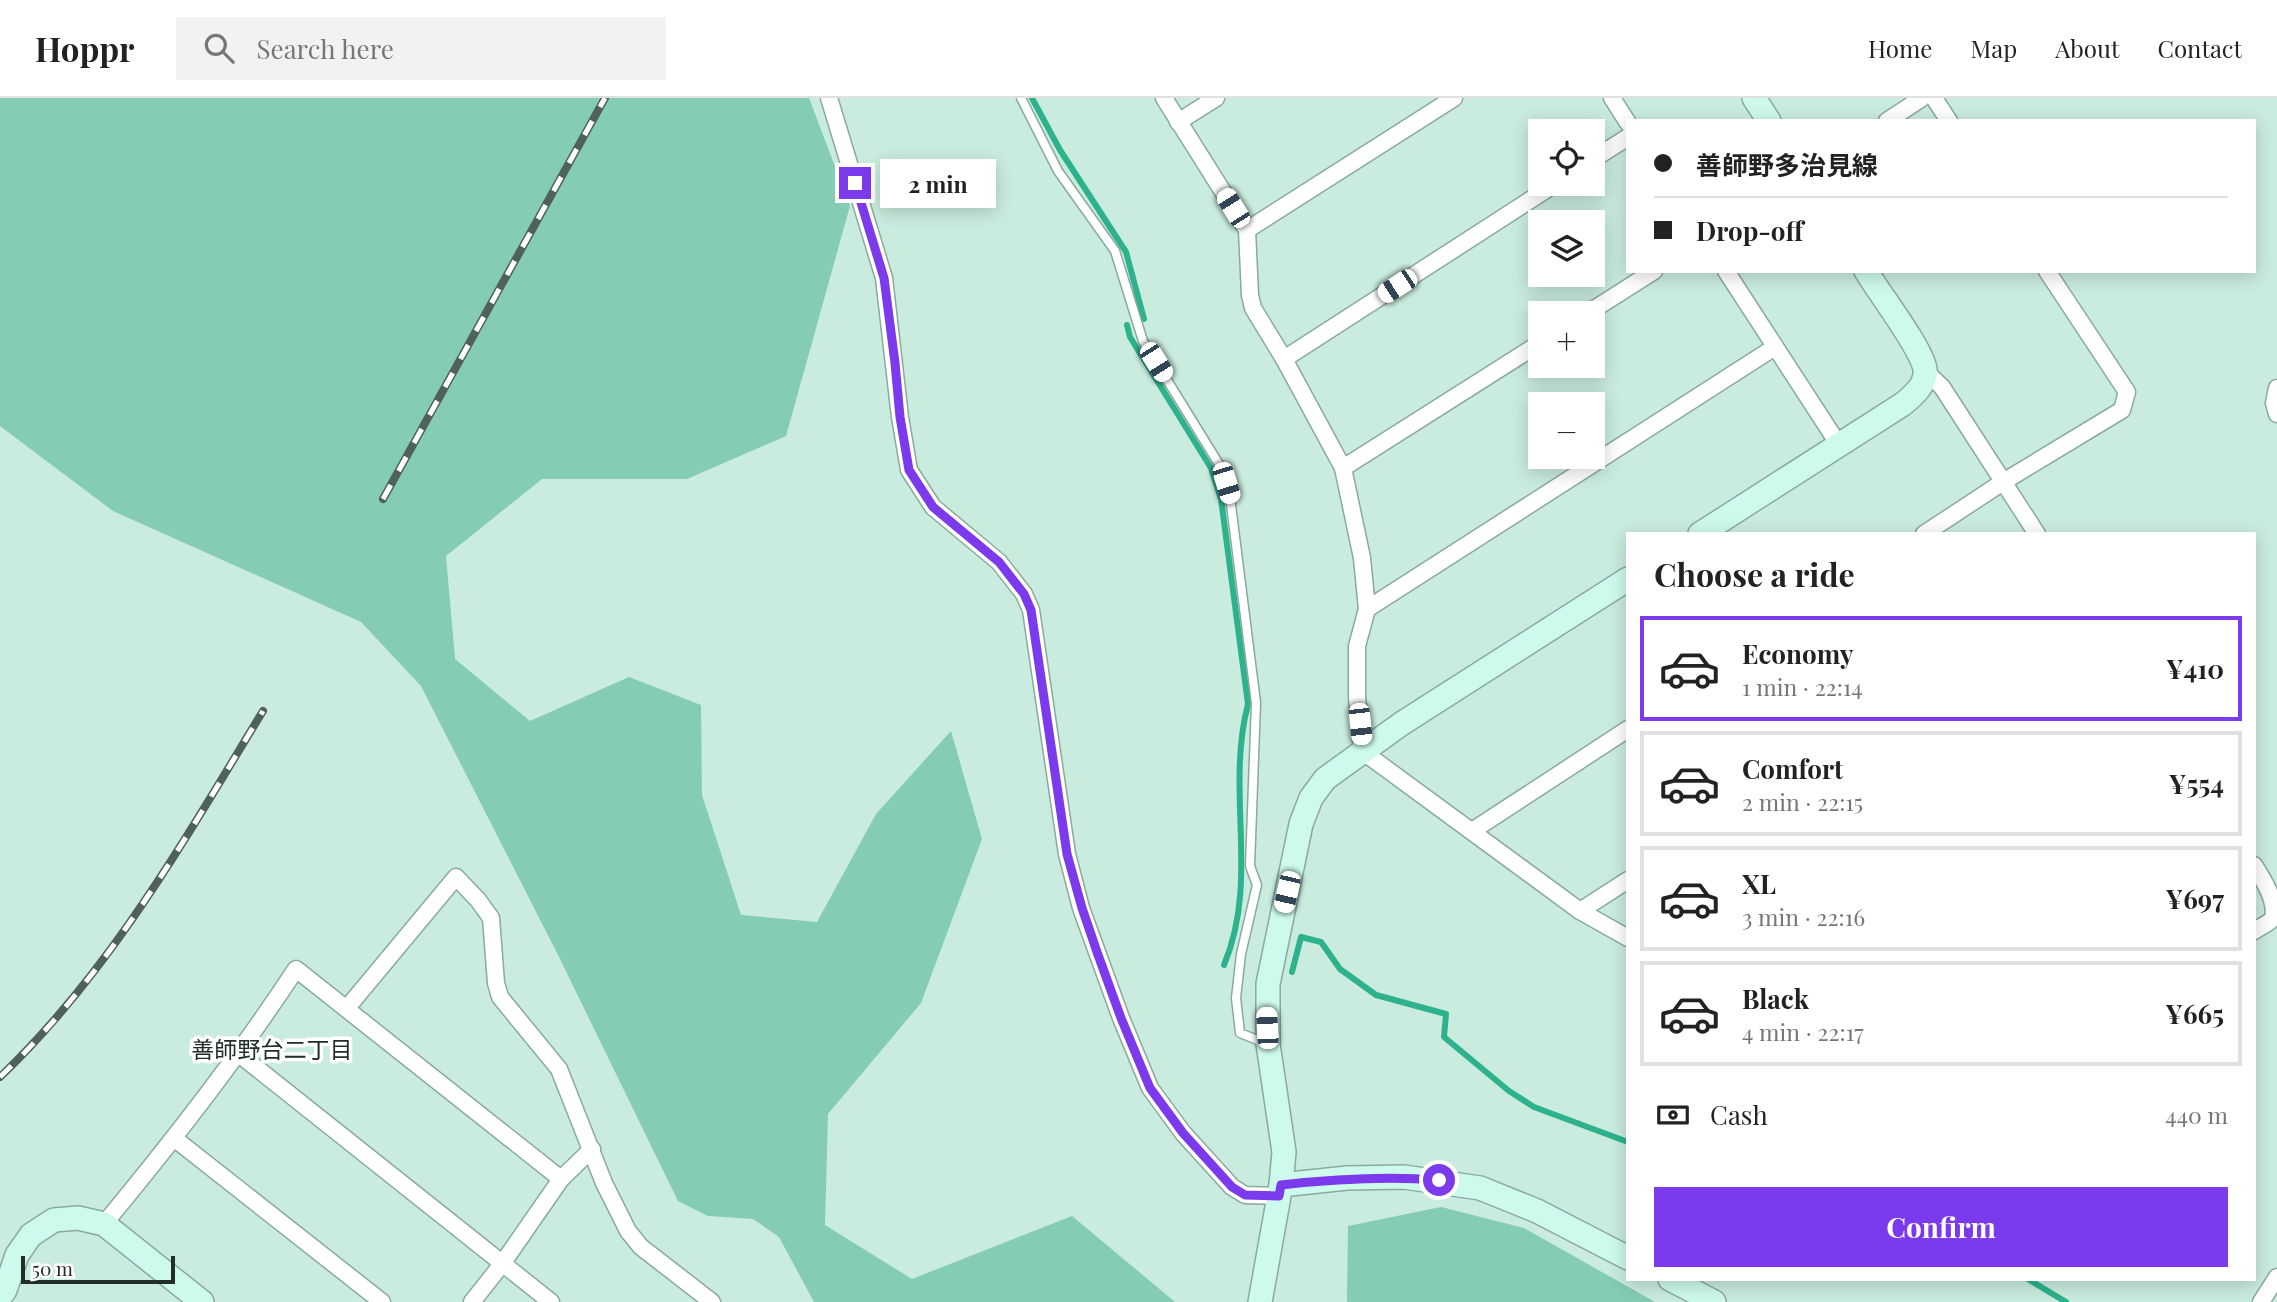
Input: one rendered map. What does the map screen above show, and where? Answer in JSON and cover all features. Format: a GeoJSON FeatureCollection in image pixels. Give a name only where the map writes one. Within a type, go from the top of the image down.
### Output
{"type":"FeatureCollection","features":[{"type":"Feature","properties":{"kind":"street"},"geometry":{"type":"LineString","coordinates":[[828,98],[884,278],[909,470],[933,507],[999,562],[1024,594],[1031,610],[1067,854],[1082,908],[1130,1042],[1150,1088],[1183,1133],[1232,1187],[1245,1195],[1347,1178],[1404,1177],[1480,1188],[1537,1211],[1626,1257]]}},
{"type":"Feature","properties":{"kind":"street"},"geometry":{"type":"LineString","coordinates":[[1164,98],[1247,230],[1250,295],[1254,308],[1343,468],[1362,558],[1367,609],[1357,646],[1357,697],[1362,751],[1580,911],[1626,937]]}},
{"type":"Feature","properties":{"kind":"street"},"geometry":{"type":"LineString","coordinates":[[1178,122],[1216,98]]}},
{"type":"Feature","properties":{"kind":"street"},"geometry":{"type":"LineString","coordinates":[[1247,230],[1454,98]]}},
{"type":"Feature","properties":{"kind":"street"},"geometry":{"type":"LineString","coordinates":[[1612,98],[1626,120]]}},
{"type":"Feature","properties":{"kind":"street"},"geometry":{"type":"LineString","coordinates":[[1754,98],[1768,119]]}},
{"type":"Feature","properties":{"kind":"street"},"geometry":{"type":"LineString","coordinates":[[1890,119],[1922,98]]}},
{"type":"Feature","properties":{"kind":"street"},"geometry":{"type":"LineString","coordinates":[[1934,98],[1948,119]]}},
{"type":"Feature","properties":{"kind":"street"},"geometry":{"type":"LineString","coordinates":[[1605,152],[1626,138]]}},
{"type":"Feature","properties":{"kind":"street"},"geometry":{"type":"LineString","coordinates":[[1284,359],[1536,196]]}},
{"type":"Feature","properties":{"kind":"street"},"geometry":{"type":"LineString","coordinates":[[1605,302],[1651,273]]}},
{"type":"Feature","properties":{"kind":"street"},"geometry":{"type":"LineString","coordinates":[[1727,273],[1839,445]]}},
{"type":"Feature","properties":{"kind":"street"},"geometry":{"type":"LineString","coordinates":[[1867,273],[1917,351],[1925,371],[1942,387],[2036,532]]}},
{"type":"Feature","properties":{"kind":"street"},"geometry":{"type":"LineString","coordinates":[[1927,532],[2122,410],[2127,392],[2048,273]]}},
{"type":"Feature","properties":{"kind":"street"},"geometry":{"type":"LineString","coordinates":[[1367,609],[1775,347]]}},
{"type":"Feature","properties":{"kind":"street"},"geometry":{"type":"LineString","coordinates":[[1343,468],[1528,351]]}},
{"type":"Feature","properties":{"kind":"street"},"geometry":{"type":"LineString","coordinates":[[1703,532],[1919,391],[1925,371]]}},
{"type":"Feature","properties":{"kind":"street"},"geometry":{"type":"LineString","coordinates":[[2277,388],[2274,403],[2277,414]]}},
{"type":"Feature","properties":{"kind":"street"},"geometry":{"type":"LineString","coordinates":[[1259,1302],[1280,1190],[1284,1152],[1268,1044],[1268,984],[1301,824],[1311,798],[1325,779],[1401,724],[1626,580]]}},
{"type":"Feature","properties":{"kind":"street"},"geometry":{"type":"LineString","coordinates":[[1472,831],[1626,730]]}},
{"type":"Feature","properties":{"kind":"street"},"geometry":{"type":"LineString","coordinates":[[2256,868],[2275,897],[2277,909],[2273,919],[2256,930]]}},
{"type":"Feature","properties":{"kind":"street"},"geometry":{"type":"LineString","coordinates":[[347,1008],[456,877],[491,918],[496,983],[500,997],[559,1069],[604,1183],[628,1231],[641,1247],[712,1302]]}},
{"type":"Feature","properties":{"kind":"street"},"geometry":{"type":"LineString","coordinates":[[1580,911],[1626,881]]}},
{"type":"Feature","properties":{"kind":"street"},"geometry":{"type":"LineString","coordinates":[[104,1224],[239,1054],[296,969],[561,1178]]}},
{"type":"Feature","properties":{"kind":"street"},"geometry":{"type":"LineString","coordinates":[[239,1054],[551,1302]]}},
{"type":"Feature","properties":{"kind":"street"},"geometry":{"type":"LineString","coordinates":[[174,1139],[382,1302]]}},
{"type":"Feature","properties":{"kind":"street"},"geometry":{"type":"LineString","coordinates":[[471,1302],[502,1264],[561,1178],[592,1149]]}},
{"type":"Feature","properties":{"kind":"street"},"geometry":{"type":"LineString","coordinates":[[0,1297],[17,1255],[31,1235],[54,1220],[78,1218],[104,1224],[202,1302]]}},
{"type":"Feature","properties":{"kind":"street"},"geometry":{"type":"LineString","coordinates":[[2262,1302],[2277,1277]]}},
{"type":"Feature","properties":{"kind":"street"},"geometry":{"type":"LineString","coordinates":[[1674,1281],[1714,1302]]}},
{"type":"Feature","properties":{"kind":"lane"},"geometry":{"type":"LineString","coordinates":[[1021,98],[1058,171],[1115,251],[1143,341],[1222,469],[1230,497],[1256,703],[1250,866],[1257,885],[1241,954],[1236,998],[1240,1033],[1268,1044]]}},
{"type":"Feature","properties":{"kind":"green space"},"geometry":{"type":"Polygon","coordinates":[[[0,98],[809,98],[850,206],[786,436],[687,479],[542,479],[446,556],[455,659],[530,721],[629,677],[701,705],[702,795],[741,915],[817,922],[876,814],[951,731],[982,839],[921,1003],[828,1114],[825,1225],[912,1279],[1072,1216],[1175,1302],[814,1302],[779,1237],[753,1219],[708,1216],[678,1201],[559,957],[421,686],[361,622],[113,511],[0,426],[0,98]]]}},
{"type":"Feature","properties":{"kind":"green space"},"geometry":{"type":"Polygon","coordinates":[[[1441,1207],[1524,1228],[1655,1302],[1347,1302],[1348,1226],[1441,1207]]]}},
{"type":"Feature","properties":{"kind":"waterway"},"geometry":{"type":"LineString","coordinates":[[1032,98],[1060,150],[1126,252],[1144,319]]}},
{"type":"Feature","properties":{"kind":"waterway"},"geometry":{"type":"LineString","coordinates":[[1127,325],[1130,337],[1211,468],[1221,499],[1248,704],[1240,770],[1240,900],[1224,965]]}},
{"type":"Feature","properties":{"kind":"waterway"},"geometry":{"type":"LineString","coordinates":[[1292,972],[1301,937],[1321,942],[1340,969],[1376,995],[1446,1014],[1444,1037],[1509,1091],[1534,1107],[1626,1141]]}},
{"type":"Feature","properties":{"kind":"waterway"},"geometry":{"type":"LineString","coordinates":[[2031,1281],[2066,1302]]}},
{"type":"Feature","properties":{"kind":"railway"},"geometry":{"type":"LineString","coordinates":[[383,499],[605,98]]}},
{"type":"Feature","properties":{"kind":"railway"},"geometry":{"type":"LineString","coordinates":[[0,1077],[77,994],[111,949],[175,855],[263,711]]}},
{"type":"Feature","properties":{"kind":"district","name":"善師野台二丁目"},"geometry":{"type":"Point","coordinates":[272,1050]}},
{"type":"Feature","properties":{"kind":"route"},"geometry":{"type":"LineString","coordinates":[[855,183],[884,278],[909,470],[933,507],[999,562],[1024,594],[1031,610],[1067,854],[1097,952],[1150,1088],[1183,1133],[1232,1187],[1245,1195],[1279,1196],[1281,1185],[1347,1178],[1404,1177],[1439,1180]]}}]}
